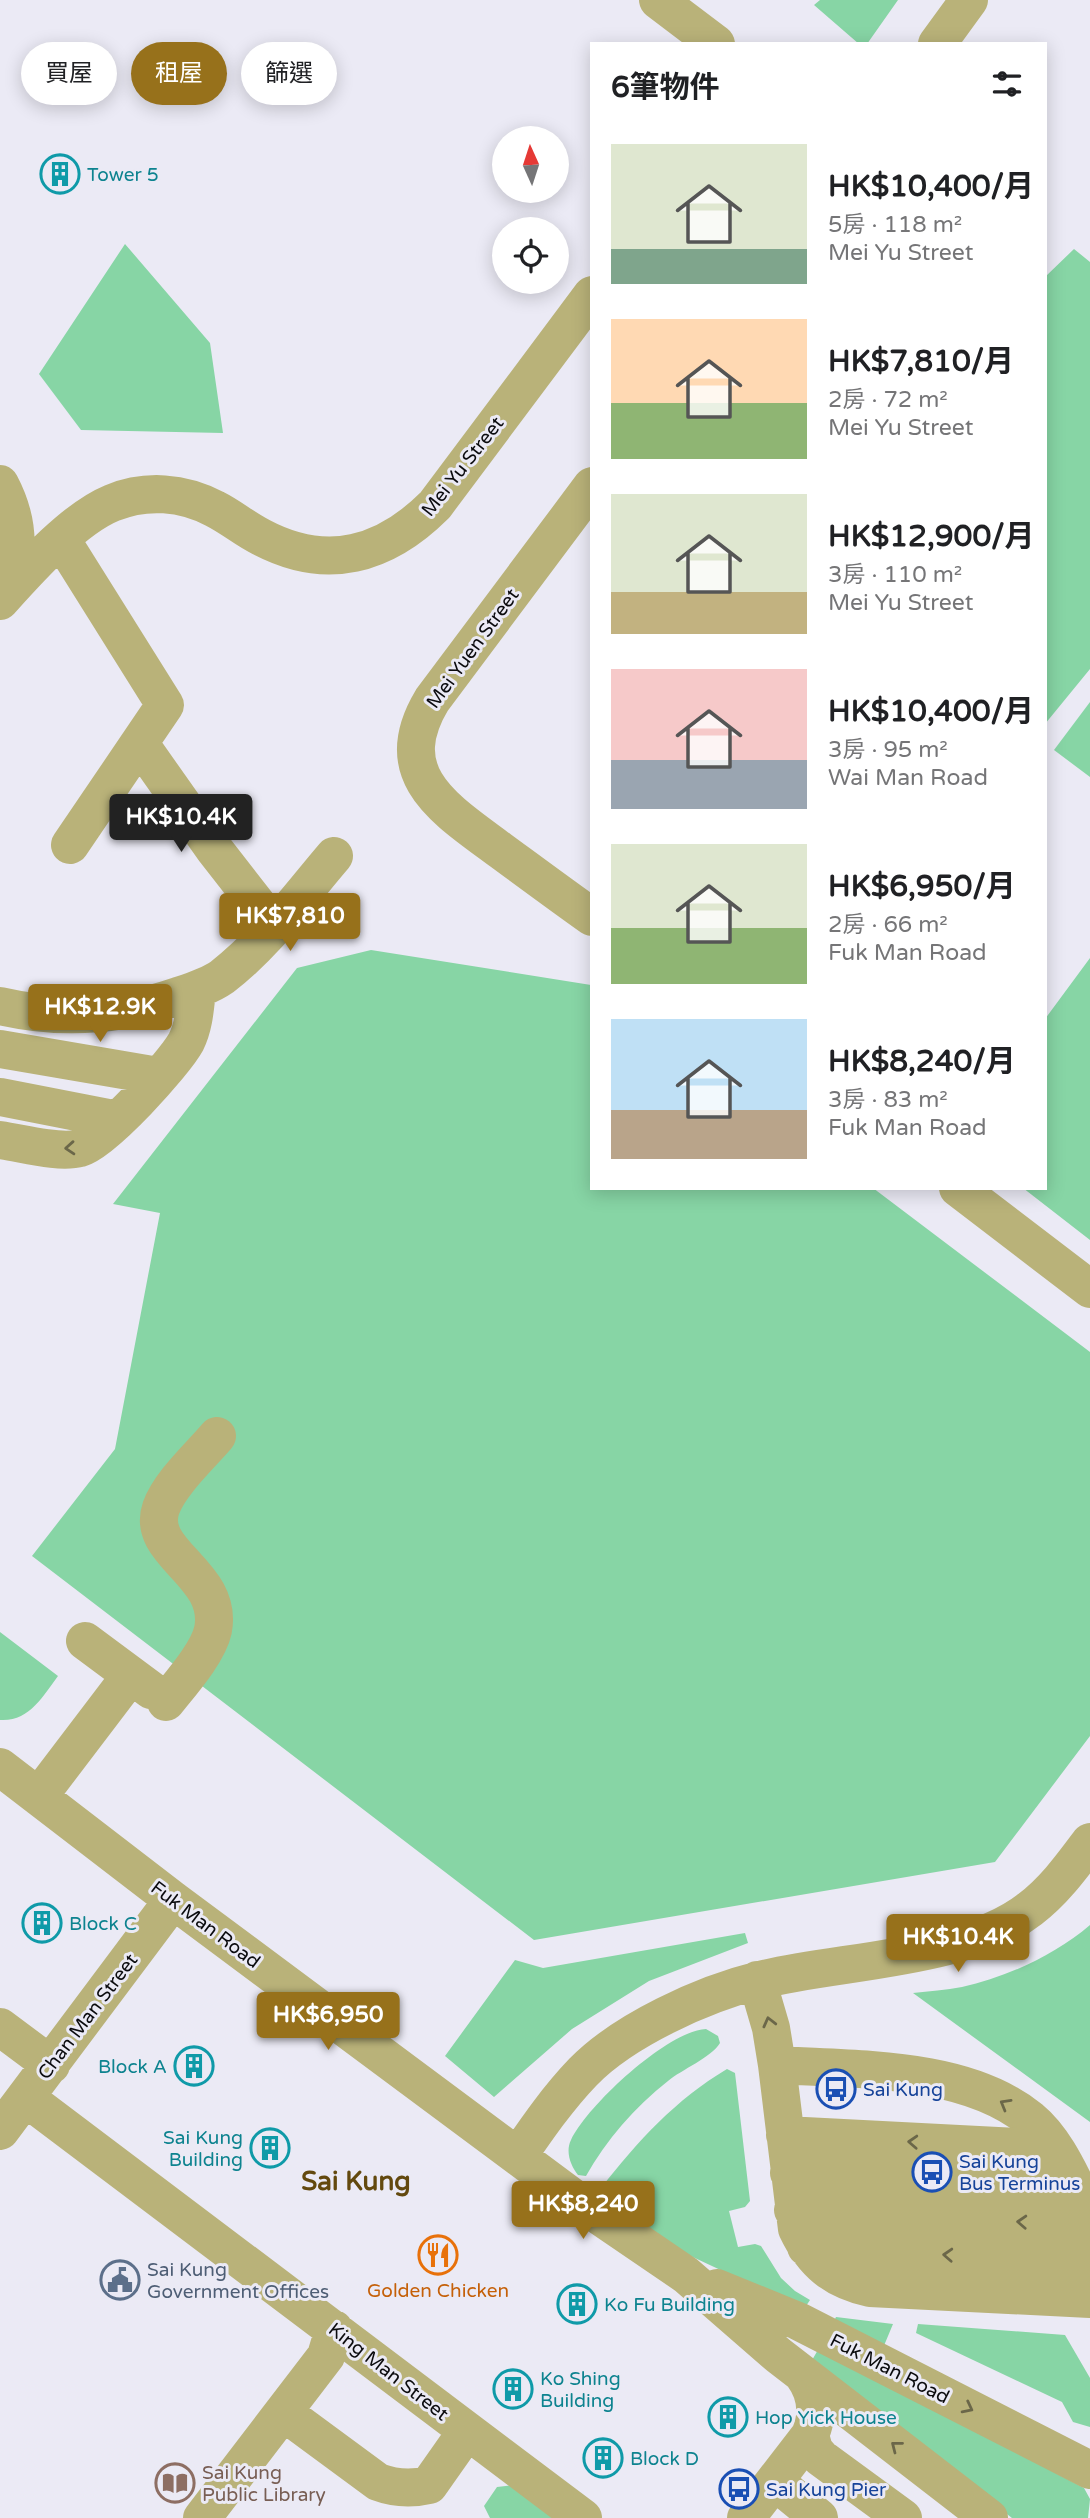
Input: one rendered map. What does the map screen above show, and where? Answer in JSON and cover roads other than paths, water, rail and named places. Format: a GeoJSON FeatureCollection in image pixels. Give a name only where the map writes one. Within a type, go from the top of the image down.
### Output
{"type":"FeatureCollection","features":[{"type":"Feature","properties":{"kind":"street"},"geometry":{"type":"LineString","coordinates":[[658,0],[713,42]]}},
{"type":"Feature","properties":{"kind":"street"},"geometry":{"type":"LineString","coordinates":[[938,42],[970,0]]}},
{"type":"Feature","properties":{"kind":"street","name":"Mei Yu Street"},"geometry":{"type":"LineString","coordinates":[[0,601],[61,539],[92,514],[131,496],[175,495],[197,500],[260,537],[307,554],[362,552],[390,541],[414,525],[435,505],[590,298]]}},
{"type":"Feature","properties":{"kind":"street"},"geometry":{"type":"LineString","coordinates":[[0,484],[9,502],[17,540],[11,578],[0,601]]}},
{"type":"Feature","properties":{"kind":"street","name":"Mei Yuen Street"},"geometry":{"type":"LineString","coordinates":[[590,489],[432,700],[422,717],[416,756],[420,773],[438,802],[590,916]]}},
{"type":"Feature","properties":{"kind":"street"},"geometry":{"type":"LineString","coordinates":[[61,539],[165,705],[70,845]]}},
{"type":"Feature","properties":{"kind":"street"},"geometry":{"type":"LineString","coordinates":[[140,744],[214,849],[274,926]]}},
{"type":"Feature","properties":{"kind":"street"},"geometry":{"type":"LineString","coordinates":[[0,1006],[51,1015],[101,1014],[150,1006],[197,990],[219,979],[239,962],[334,856]]}},
{"type":"Feature","properties":{"kind":"street"},"geometry":{"type":"LineString","coordinates":[[0,1140],[63,1150],[92,1144],[118,1120],[184,1046],[191,1030],[197,990]]}},
{"type":"Feature","properties":{"kind":"street"},"geometry":{"type":"LineString","coordinates":[[0,1049],[158,1076]]}},
{"type":"Feature","properties":{"kind":"street"},"geometry":{"type":"LineString","coordinates":[[0,1097],[118,1120]]}},
{"type":"Feature","properties":{"kind":"street"},"geometry":{"type":"LineString","coordinates":[[961,1190],[1090,1289]]}},
{"type":"Feature","properties":{"kind":"street"},"geometry":{"type":"LineString","coordinates":[[85,1641],[177,1710],[213,1631],[214,1611],[208,1591],[164,1541],[158,1525],[160,1510],[167,1494],[217,1436]]}},
{"type":"Feature","properties":{"kind":"street"},"geometry":{"type":"LineString","coordinates":[[38,1796],[131,1675]]}},
{"type":"Feature","properties":{"kind":"street","name":"Fuk Man Road"},"geometry":{"type":"LineString","coordinates":[[0,1767],[173,1900],[579,2202],[685,2275],[803,2375],[989,2518]]}},
{"type":"Feature","properties":{"kind":"street"},"geometry":{"type":"LineString","coordinates":[[518,2156],[549,2112],[584,2071],[620,2042],[653,2022],[757,1980],[823,1966],[936,1949],[980,1937],[1029,1910],[1066,1874],[1090,1842]]}},
{"type":"Feature","properties":{"kind":"street","name":"Chan Man Street"},"geometry":{"type":"LineString","coordinates":[[0,2131],[173,1900]]}},
{"type":"Feature","properties":{"kind":"street"},"geometry":{"type":"LineString","coordinates":[[757,1980],[771,2028],[777,2065],[797,2229],[818,2262],[833,2275],[851,2284],[870,2288],[1090,2299]]}},
{"type":"Feature","properties":{"kind":"street"},"geometry":{"type":"LineString","coordinates":[[0,2027],[51,2065]]}},
{"type":"Feature","properties":{"kind":"street"},"geometry":{"type":"LineString","coordinates":[[777,2065],[927,2076],[982,2091],[1022,2114],[1043,2133],[1055,2149],[1083,2200]]}},
{"type":"Feature","properties":{"kind":"street","name":"King Man Street"},"geometry":{"type":"LineString","coordinates":[[26,2098],[583,2518]]}},
{"type":"Feature","properties":{"kind":"street"},"geometry":{"type":"LineString","coordinates":[[785,2135],[1055,2149]]}},
{"type":"Feature","properties":{"kind":"street"},"geometry":{"type":"LineString","coordinates":[[789,2173],[1083,2200]]}},
{"type":"Feature","properties":{"kind":"street"},"geometry":{"type":"LineString","coordinates":[[793,2210],[1090,2225]]}},
{"type":"Feature","properties":{"kind":"street"},"geometry":{"type":"LineString","coordinates":[[806,2247],[1090,2262]]}},
{"type":"Feature","properties":{"kind":"street","name":"Fuk Man Road"},"geometry":{"type":"LineString","coordinates":[[685,2275],[798,2321],[1088,2467]]}},
{"type":"Feature","properties":{"kind":"street"},"geometry":{"type":"LineString","coordinates":[[202,2518],[326,2356],[334,2329]]}},
{"type":"Feature","properties":{"kind":"street"},"geometry":{"type":"LineString","coordinates":[[772,2491],[815,2419],[816,2403],[811,2386],[803,2375]]}},
{"type":"Feature","properties":{"kind":"street"},"geometry":{"type":"LineString","coordinates":[[283,2412],[378,2482],[389,2486],[429,2485],[467,2431]]}},
{"type":"Feature","properties":{"kind":"street"},"geometry":{"type":"LineString","coordinates":[[772,2491],[814,2450],[821,2458],[903,2518]]}},
{"type":"Feature","properties":{"kind":"street"},"geometry":{"type":"LineString","coordinates":[[772,2491],[796,2465],[802,2475],[859,2518]]}},
{"type":"Feature","properties":{"kind":"street"},"geometry":{"type":"LineString","coordinates":[[772,2491],[783,2490],[819,2518]]}},
{"type":"Feature","properties":{"kind":"place","name":"Tower 5"},"geometry":{"type":"Point","coordinates":[60,174]}},
{"type":"Feature","properties":{"kind":"place","name":"Block C"},"geometry":{"type":"Point","coordinates":[42,1923]}},
{"type":"Feature","properties":{"kind":"place","name":"Block A"},"geometry":{"type":"Point","coordinates":[194,2066]}},
{"type":"Feature","properties":{"kind":"place","name":"Sai Kung"},"geometry":{"type":"Point","coordinates":[836,2089]}},
{"type":"Feature","properties":{"kind":"place","name":"Sai Kung Building"},"geometry":{"type":"Point","coordinates":[270,2148]}},
{"type":"Feature","properties":{"kind":"place","name":"Sai Kung Bus Terminus"},"geometry":{"type":"Point","coordinates":[932,2172]}},
{"type":"Feature","properties":{"kind":"place","name":"Golden Chicken"},"geometry":{"type":"Point","coordinates":[438,2255]}},
{"type":"Feature","properties":{"kind":"place","name":"Sai Kung Government Offices"},"geometry":{"type":"Point","coordinates":[120,2280]}},
{"type":"Feature","properties":{"kind":"place","name":"Ko Fu Building"},"geometry":{"type":"Point","coordinates":[577,2304]}},
{"type":"Feature","properties":{"kind":"place","name":"Ko Shing Building"},"geometry":{"type":"Point","coordinates":[513,2389]}},
{"type":"Feature","properties":{"kind":"place","name":"Hop Yick House"},"geometry":{"type":"Point","coordinates":[728,2417]}},
{"type":"Feature","properties":{"kind":"place","name":"Block D"},"geometry":{"type":"Point","coordinates":[603,2458]}},
{"type":"Feature","properties":{"kind":"place","name":"Sai Kung Public Library"},"geometry":{"type":"Point","coordinates":[175,2483]}},
{"type":"Feature","properties":{"kind":"place","name":"Sai Kung Pier"},"geometry":{"type":"Point","coordinates":[739,2489]}},
{"type":"Feature","properties":{"kind":"district","name":"Sai Kung"},"geometry":{"type":"Point","coordinates":[356,2181]}}]}
